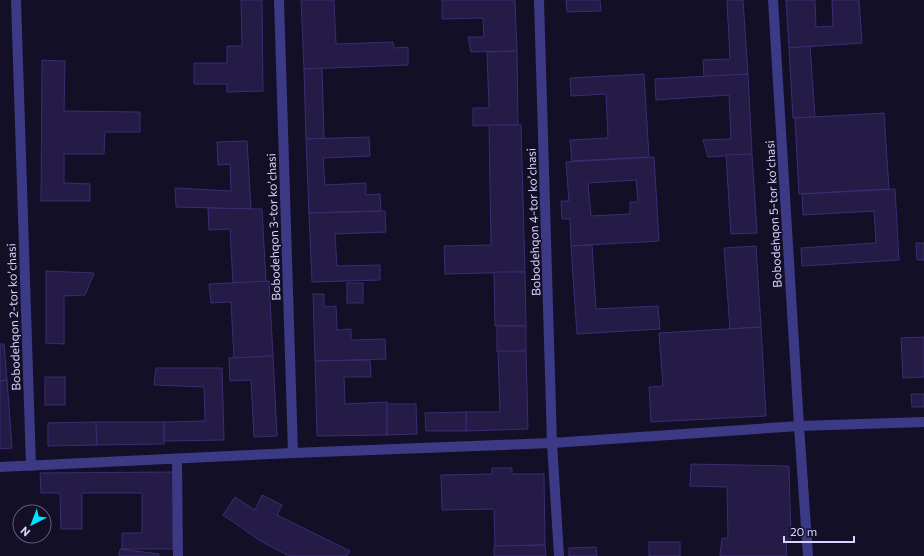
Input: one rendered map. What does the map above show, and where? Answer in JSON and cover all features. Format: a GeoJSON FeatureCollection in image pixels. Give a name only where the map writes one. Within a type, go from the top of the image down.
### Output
{"type":"FeatureCollection","features":[{"type":"Feature","properties":{"kind":"street","name":"Bobodehqon 2-tor koʼchasi"},"geometry":{"type":"LineString","coordinates":[[16,0],[31,466]]}},
{"type":"Feature","properties":{"kind":"street","name":"Bobodehqon 3-tor koʼchasi"},"geometry":{"type":"LineString","coordinates":[[279,0],[293,453]]}},
{"type":"Feature","properties":{"kind":"street","name":"Bobodehqon 4-tor koʼchasi"},"geometry":{"type":"LineString","coordinates":[[539,0],[552,443],[559,556]]}},
{"type":"Feature","properties":{"kind":"street","name":"Bobodehqon 5-tor koʼchasi"},"geometry":{"type":"LineString","coordinates":[[773,0],[808,556]]}},
{"type":"Feature","properties":{"kind":"street"},"geometry":{"type":"LineString","coordinates":[[0,467],[293,453],[552,443],[799,426],[924,422]]}},
{"type":"Feature","properties":{"kind":"street"},"geometry":{"type":"LineString","coordinates":[[176,459],[178,556]]}},
{"type":"Feature","properties":{"kind":"building"},"geometry":{"type":"Polygon","coordinates":[[[241,0],[262,0],[263,91],[227,92],[227,84],[194,84],[194,63],[227,63],[227,46],[242,46],[241,0]]]}},
{"type":"Feature","properties":{"kind":"building"},"geometry":{"type":"Polygon","coordinates":[[[301,0],[334,0],[336,44],[393,42],[394,48],[408,47],[408,65],[304,69],[301,0]]]}},
{"type":"Feature","properties":{"kind":"building"},"geometry":{"type":"Polygon","coordinates":[[[442,0],[515,0],[517,51],[471,52],[468,37],[484,37],[483,18],[442,19],[442,0]]]}},
{"type":"Feature","properties":{"kind":"building"},"geometry":{"type":"Polygon","coordinates":[[[566,0],[600,0],[601,11],[567,12],[566,0]]]}},
{"type":"Feature","properties":{"kind":"building"},"geometry":{"type":"Polygon","coordinates":[[[727,0],[743,0],[748,74],[704,77],[703,60],[730,59],[727,0]]]}},
{"type":"Feature","properties":{"kind":"building"},"geometry":{"type":"Polygon","coordinates":[[[786,0],[815,0],[816,27],[833,26],[832,0],[859,0],[862,43],[789,48],[786,0]]]}},
{"type":"Feature","properties":{"kind":"building"},"geometry":{"type":"Polygon","coordinates":[[[810,46],[815,117],[793,118],[789,48],[810,46]]]}},
{"type":"Feature","properties":{"kind":"building"},"geometry":{"type":"Polygon","coordinates":[[[517,51],[518,125],[473,126],[473,108],[489,108],[487,52],[517,51]]]}},
{"type":"Feature","properties":{"kind":"building"},"geometry":{"type":"Polygon","coordinates":[[[42,60],[65,61],[64,111],[140,112],[140,132],[105,132],[104,154],[64,154],[64,183],[90,184],[90,201],[41,201],[42,60]]]}},
{"type":"Feature","properties":{"kind":"building"},"geometry":{"type":"Polygon","coordinates":[[[322,68],[324,139],[306,139],[304,69],[322,68]]]}},
{"type":"Feature","properties":{"kind":"building"},"geometry":{"type":"Polygon","coordinates":[[[644,74],[649,157],[572,161],[570,140],[608,138],[606,94],[571,96],[570,78],[644,74]]]}},
{"type":"Feature","properties":{"kind":"building"},"geometry":{"type":"Polygon","coordinates":[[[748,74],[752,154],[708,157],[703,140],[731,139],[729,95],[656,100],[655,79],[748,74]]]}},
{"type":"Feature","properties":{"kind":"building"},"geometry":{"type":"Polygon","coordinates":[[[884,113],[889,189],[799,194],[795,118],[884,113]]]}},
{"type":"Feature","properties":{"kind":"building"},"geometry":{"type":"Polygon","coordinates":[[[489,125],[521,125],[525,272],[445,274],[444,246],[491,245],[489,125]]]}},
{"type":"Feature","properties":{"kind":"building"},"geometry":{"type":"Polygon","coordinates":[[[369,137],[370,156],[323,158],[325,185],[366,183],[366,195],[380,194],[381,211],[309,213],[306,139],[369,137]]]}},
{"type":"Feature","properties":{"kind":"building"},"geometry":{"type":"Polygon","coordinates":[[[247,141],[251,209],[176,207],[175,188],[231,191],[230,164],[218,165],[217,142],[247,141]]]}},
{"type":"Feature","properties":{"kind":"building"},"geometry":{"type":"Polygon","coordinates":[[[752,154],[757,233],[731,234],[726,155],[752,154]]]}},
{"type":"Feature","properties":{"kind":"building"},"geometry":{"type":"Polygon","coordinates":[[[654,157],[659,241],[571,246],[570,219],[562,219],[561,201],[569,201],[566,162],[654,157]],[[636,180],[588,183],[591,216],[630,214],[630,202],[638,202],[636,180]]]}},
{"type":"Feature","properties":{"kind":"building"},"geometry":{"type":"Polygon","coordinates":[[[895,189],[899,260],[802,266],[801,248],[876,243],[874,211],[803,215],[802,194],[895,189]]]}},
{"type":"Feature","properties":{"kind":"building"},"geometry":{"type":"Polygon","coordinates":[[[208,208],[262,209],[266,282],[233,283],[230,229],[209,230],[208,208]]]}},
{"type":"Feature","properties":{"kind":"building"},"geometry":{"type":"Polygon","coordinates":[[[385,211],[386,232],[335,234],[337,266],[380,265],[380,280],[312,282],[309,213],[385,211]]]}},
{"type":"Feature","properties":{"kind":"building"},"geometry":{"type":"Polygon","coordinates":[[[916,243],[924,243],[924,260],[917,260],[916,243]]]}},
{"type":"Feature","properties":{"kind":"building"},"geometry":{"type":"Polygon","coordinates":[[[592,245],[596,309],[658,306],[660,329],[577,334],[571,246],[592,245]]]}},
{"type":"Feature","properties":{"kind":"building"},"geometry":{"type":"Polygon","coordinates":[[[756,246],[761,327],[730,329],[724,248],[756,246]]]}},
{"type":"Feature","properties":{"kind":"building"},"geometry":{"type":"Polygon","coordinates":[[[46,271],[94,273],[85,295],[64,296],[64,344],[46,343],[46,271]]]}},
{"type":"Feature","properties":{"kind":"building"},"geometry":{"type":"Polygon","coordinates":[[[494,272],[525,272],[526,326],[495,326],[494,272]]]}},
{"type":"Feature","properties":{"kind":"building"},"geometry":{"type":"Polygon","coordinates":[[[269,281],[273,356],[234,358],[231,302],[211,303],[209,284],[269,281]]]}},
{"type":"Feature","properties":{"kind":"building"},"geometry":{"type":"Polygon","coordinates":[[[347,283],[363,283],[363,303],[347,303],[347,283]]]}},
{"type":"Feature","properties":{"kind":"building"},"geometry":{"type":"Polygon","coordinates":[[[313,294],[324,294],[324,307],[336,306],[337,330],[351,329],[351,340],[385,339],[386,359],[315,361],[313,294]]]}},
{"type":"Feature","properties":{"kind":"building"},"geometry":{"type":"Polygon","coordinates":[[[497,326],[526,326],[526,351],[497,352],[497,326]]]}},
{"type":"Feature","properties":{"kind":"building"},"geometry":{"type":"Polygon","coordinates":[[[761,327],[766,416],[651,422],[649,387],[663,386],[659,333],[761,327]]]}},
{"type":"Feature","properties":{"kind":"building"},"geometry":{"type":"Polygon","coordinates":[[[924,337],[924,377],[903,378],[901,338],[924,337]]]}},
{"type":"Feature","properties":{"kind":"building"},"geometry":{"type":"Polygon","coordinates":[[[0,344],[4,344],[7,380],[0,381],[0,344]]]}},
{"type":"Feature","properties":{"kind":"building"},"geometry":{"type":"Polygon","coordinates":[[[498,351],[526,351],[528,429],[466,431],[466,412],[500,412],[498,351]]]}},
{"type":"Feature","properties":{"kind":"building"},"geometry":{"type":"Polygon","coordinates":[[[273,356],[277,436],[254,437],[251,380],[230,381],[229,358],[273,356]]]}},
{"type":"Feature","properties":{"kind":"building"},"geometry":{"type":"Polygon","coordinates":[[[370,360],[371,377],[344,377],[345,404],[387,402],[387,435],[317,436],[315,361],[370,360]]]}},
{"type":"Feature","properties":{"kind":"building"},"geometry":{"type":"Polygon","coordinates":[[[156,368],[222,368],[224,440],[164,441],[164,422],[205,421],[204,387],[154,385],[156,368]]]}},
{"type":"Feature","properties":{"kind":"building"},"geometry":{"type":"Polygon","coordinates":[[[45,377],[65,377],[65,405],[45,405],[45,377]]]}},
{"type":"Feature","properties":{"kind":"building"},"geometry":{"type":"Polygon","coordinates":[[[7,380],[12,448],[0,449],[0,381],[7,380]]]}},
{"type":"Feature","properties":{"kind":"building"},"geometry":{"type":"Polygon","coordinates":[[[911,394],[924,394],[924,407],[912,407],[911,394]]]}},
{"type":"Feature","properties":{"kind":"building"},"geometry":{"type":"Polygon","coordinates":[[[387,404],[416,404],[417,434],[387,435],[387,404]]]}},
{"type":"Feature","properties":{"kind":"building"},"geometry":{"type":"Polygon","coordinates":[[[466,412],[466,431],[426,431],[425,413],[466,412]]]}},
{"type":"Feature","properties":{"kind":"building"},"geometry":{"type":"Polygon","coordinates":[[[96,422],[97,445],[48,446],[48,423],[96,422]]]}},
{"type":"Feature","properties":{"kind":"building"},"geometry":{"type":"Polygon","coordinates":[[[96,422],[164,422],[164,444],[97,445],[96,422]]]}},
{"type":"Feature","properties":{"kind":"building"},"geometry":{"type":"Polygon","coordinates":[[[691,464],[789,466],[791,540],[786,540],[787,556],[720,556],[722,538],[728,538],[727,487],[690,486],[691,464]]]}},
{"type":"Feature","properties":{"kind":"building"},"geometry":{"type":"Polygon","coordinates":[[[492,468],[512,468],[512,474],[544,474],[545,545],[495,546],[494,509],[442,510],[441,475],[492,474],[492,468]]]}},
{"type":"Feature","properties":{"kind":"building"},"geometry":{"type":"Polygon","coordinates":[[[173,472],[173,549],[122,549],[122,533],[142,533],[142,493],[82,493],[82,529],[61,529],[60,493],[41,493],[40,473],[173,472]]]}},
{"type":"Feature","properties":{"kind":"building"},"geometry":{"type":"Polygon","coordinates":[[[262,495],[282,505],[277,515],[350,551],[347,556],[289,556],[262,542],[223,515],[235,497],[255,510],[262,495]]]}},
{"type":"Feature","properties":{"kind":"building"},"geometry":{"type":"Polygon","coordinates":[[[649,542],[680,542],[680,556],[649,556],[649,542]]]}},
{"type":"Feature","properties":{"kind":"building"},"geometry":{"type":"Polygon","coordinates":[[[545,545],[546,556],[494,556],[494,546],[545,545]]]}},
{"type":"Feature","properties":{"kind":"building"},"geometry":{"type":"Polygon","coordinates":[[[596,547],[597,556],[569,556],[569,548],[596,547]]]}},
{"type":"Feature","properties":{"kind":"building"},"geometry":{"type":"Polygon","coordinates":[[[120,549],[159,554],[159,556],[119,556],[120,549]]]}}]}
